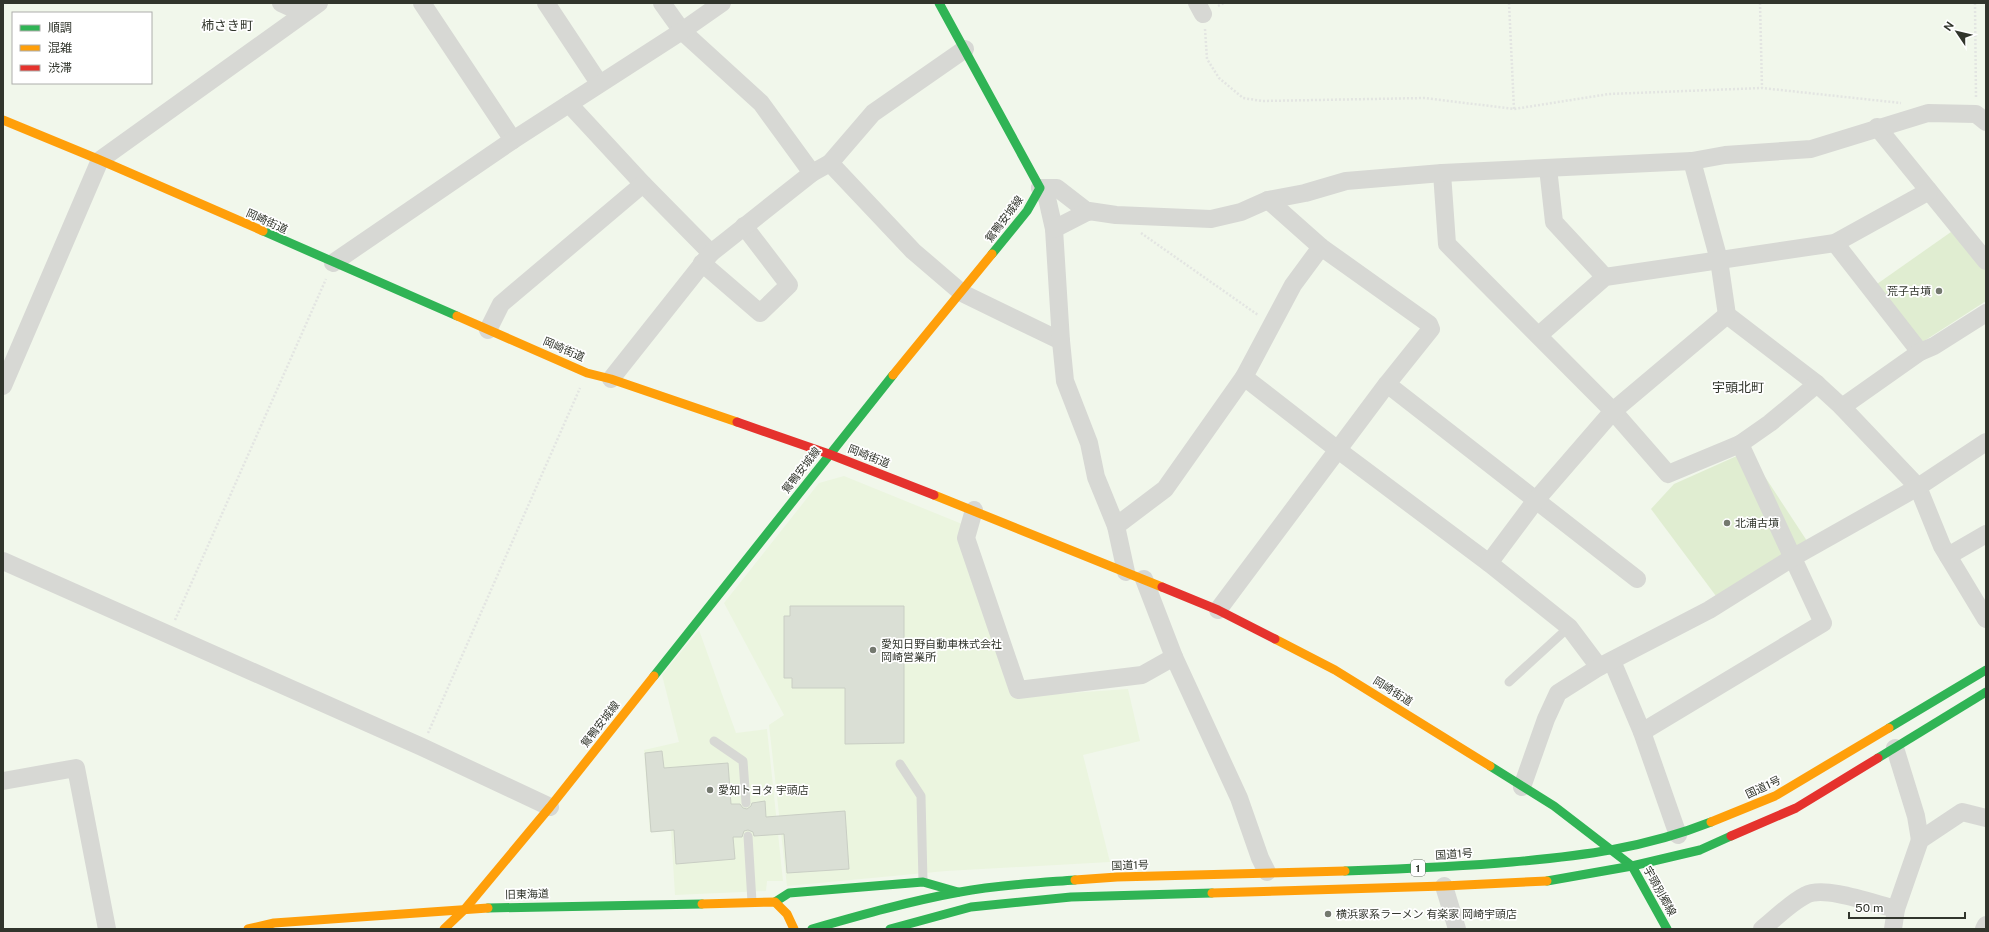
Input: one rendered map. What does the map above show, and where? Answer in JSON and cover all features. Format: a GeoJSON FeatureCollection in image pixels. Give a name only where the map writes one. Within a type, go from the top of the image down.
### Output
{"type":"FeatureCollection","features":[{"type":"Feature","properties":{"kind":"main road"},"geometry":{"type":"LineString","coordinates":[[941,4],[1040,188]]}},
{"type":"Feature","properties":{"kind":"main road","name":"岡崎街道"},"geometry":{"type":"LineString","coordinates":[[3,120],[100,160],[587,373],[611,379],[829,454],[974,510],[1218,610],[1335,670],[1554,806],[1613,850]]}},
{"type":"Feature","properties":{"kind":"main road","name":"鴛鴨安城線"},"geometry":{"type":"LineString","coordinates":[[444,929],[465,909],[550,807],[829,454],[1028,211],[1040,188]]}},
{"type":"Feature","properties":{"kind":"main road","name":"国道1号"},"geometry":{"type":"LineString","coordinates":[[812,929],[885,908],[960,892],[1022,884],[1117,878],[1267,872],[1439,868],[1534,860],[1613,850],[1678,835],[1775,796],[1986,670]]}},
{"type":"Feature","properties":{"kind":"main road","name":"1"},"geometry":{"type":"LineString","coordinates":[[890,929],[971,907],[1070,897],[1540,882],[1632,866],[1700,850],[1796,808],[1986,692]]}},
{"type":"Feature","properties":{"kind":"main road","name":"宇頭別郷線"},"geometry":{"type":"LineString","coordinates":[[1613,850],[1632,866],[1667,929]]}},
{"type":"Feature","properties":{"kind":"main road"},"geometry":{"type":"LineString","coordinates":[[794,929],[787,914],[775,902],[789,893],[923,882],[960,892]]}},
{"type":"Feature","properties":{"kind":"main road","name":"旧東海道"},"geometry":{"type":"LineString","coordinates":[[248,929],[465,909],[775,902]]}},
{"type":"Feature","properties":{"kind":"street"},"geometry":{"type":"LineString","coordinates":[[281,3],[303,13]]}},
{"type":"Feature","properties":{"kind":"street"},"geometry":{"type":"LineString","coordinates":[[3,386],[100,160],[319,3]]}},
{"type":"Feature","properties":{"kind":"street"},"geometry":{"type":"LineString","coordinates":[[422,3],[513,140]]}},
{"type":"Feature","properties":{"kind":"street"},"geometry":{"type":"LineString","coordinates":[[546,3],[599,83]]}},
{"type":"Feature","properties":{"kind":"street"},"geometry":{"type":"LineString","coordinates":[[662,3],[682,31],[761,103],[812,173]]}},
{"type":"Feature","properties":{"kind":"street"},"geometry":{"type":"LineString","coordinates":[[333,263],[513,140],[599,83],[682,31],[722,3]]}},
{"type":"Feature","properties":{"kind":"street"},"geometry":{"type":"LineString","coordinates":[[611,379],[706,258],[812,173],[830,163],[874,113],[965,49]]}},
{"type":"Feature","properties":{"kind":"street"},"geometry":{"type":"LineString","coordinates":[[569,104],[643,184],[706,258],[760,313],[789,284],[744,226]]}},
{"type":"Feature","properties":{"kind":"street"},"geometry":{"type":"LineString","coordinates":[[1040,188],[1057,188],[1088,212],[1116,215],[1211,219],[1241,212],[1268,200],[1305,193],[1346,181],[1442,173],[1692,161],[1725,155],[1811,149],[1877,127],[1928,113],[1981,118]]}},
{"type":"Feature","properties":{"kind":"street"},"geometry":{"type":"LineString","coordinates":[[1877,127],[1986,261]]}},
{"type":"Feature","properties":{"kind":"street"},"geometry":{"type":"LineString","coordinates":[[1692,161],[1719,260],[1727,315],[1818,384],[1918,487],[1948,556],[1986,619]]}},
{"type":"Feature","properties":{"kind":"street"},"geometry":{"type":"LineString","coordinates":[[830,163],[913,251],[962,293],[1061,341]]}},
{"type":"Feature","properties":{"kind":"street"},"geometry":{"type":"LineString","coordinates":[[1548,168],[1554,222],[1605,277]]}},
{"type":"Feature","properties":{"kind":"street"},"geometry":{"type":"LineString","coordinates":[[1442,173],[1447,244],[1613,411],[1668,474],[1740,444],[1770,423],[1818,384]]}},
{"type":"Feature","properties":{"kind":"street"},"geometry":{"type":"LineString","coordinates":[[488,330],[501,304],[643,184]]}},
{"type":"Feature","properties":{"kind":"street"},"geometry":{"type":"LineString","coordinates":[[1040,188],[1047,198],[1054,229],[1065,381],[1089,444],[1096,477],[1116,526],[1126,572]]}},
{"type":"Feature","properties":{"kind":"street"},"geometry":{"type":"LineString","coordinates":[[1539,335],[1605,277],[1835,243],[1929,191]]}},
{"type":"Feature","properties":{"kind":"street"},"geometry":{"type":"LineString","coordinates":[[1218,610],[1387,384],[1431,329],[1428,324],[1321,247],[1268,200]]}},
{"type":"Feature","properties":{"kind":"street"},"geometry":{"type":"LineString","coordinates":[[1054,229],[1088,212]]}},
{"type":"Feature","properties":{"kind":"street"},"geometry":{"type":"LineString","coordinates":[[1835,243],[1920,352]]}},
{"type":"Feature","properties":{"kind":"street"},"geometry":{"type":"LineString","coordinates":[[1116,526],[1164,489],[1244,377],[1294,285],[1321,247]]}},
{"type":"Feature","properties":{"kind":"street"},"geometry":{"type":"LineString","coordinates":[[1842,407],[1920,352],[1934,346],[1986,313]]}},
{"type":"Feature","properties":{"kind":"street"},"geometry":{"type":"LineString","coordinates":[[1489,563],[1536,500],[1613,411],[1727,315]]}},
{"type":"Feature","properties":{"kind":"street"},"geometry":{"type":"LineString","coordinates":[[1244,377],[1338,450],[1489,563],[1569,626],[1606,664],[1642,732],[1678,835]]}},
{"type":"Feature","properties":{"kind":"street"},"geometry":{"type":"LineString","coordinates":[[1387,384],[1636,579]]}},
{"type":"Feature","properties":{"kind":"street"},"geometry":{"type":"LineString","coordinates":[[1522,787],[1546,719],[1558,693],[1606,664],[1709,610],[1792,558],[1918,487],[1986,442]]}},
{"type":"Feature","properties":{"kind":"street"},"geometry":{"type":"LineString","coordinates":[[1642,732],[1823,623],[1740,444]]}},
{"type":"Feature","properties":{"kind":"street"},"geometry":{"type":"LineString","coordinates":[[974,510],[966,538],[1018,690],[1142,675],[1174,657]]}},
{"type":"Feature","properties":{"kind":"street"},"geometry":{"type":"LineString","coordinates":[[1948,556],[1986,534]]}},
{"type":"Feature","properties":{"kind":"street"},"geometry":{"type":"LineString","coordinates":[[3,561],[422,746],[550,807]]}},
{"type":"Feature","properties":{"kind":"street"},"geometry":{"type":"LineString","coordinates":[[1144,579],[1174,657],[1239,798],[1260,858],[1267,872]]}},
{"type":"Feature","properties":{"kind":"street"},"geometry":{"type":"LineString","coordinates":[[1893,929],[1896,909],[1920,840],[1916,816],[1895,748]]}},
{"type":"Feature","properties":{"kind":"street"},"geometry":{"type":"LineString","coordinates":[[3,780],[76,768],[107,929]]}},
{"type":"Feature","properties":{"kind":"street"},"geometry":{"type":"LineString","coordinates":[[1920,840],[1962,812],[1986,818]]}},
{"type":"Feature","properties":{"kind":"street"},"geometry":{"type":"LineString","coordinates":[[1444,886],[1457,929]]}},
{"type":"Feature","properties":{"kind":"street"},"geometry":{"type":"LineString","coordinates":[[1762,929],[1806,894],[1819,891],[1834,892],[1896,909]]}},
{"type":"Feature","properties":{"kind":"street"},"geometry":{"type":"LineString","coordinates":[[1984,929],[1986,925]]}},
{"type":"Feature","properties":{"kind":"lane"},"geometry":{"type":"LineString","coordinates":[[1510,682],[1569,626]]}},
{"type":"Feature","properties":{"kind":"lane"},"geometry":{"type":"LineString","coordinates":[[714,741],[743,761],[746,803]]}},
{"type":"Feature","properties":{"kind":"lane"},"geometry":{"type":"LineString","coordinates":[[900,764],[921,796],[923,882]]}},
{"type":"Feature","properties":{"kind":"lane"},"geometry":{"type":"LineString","coordinates":[[748,836],[752,902]]}},
{"type":"Feature","properties":{"kind":"path"},"geometry":{"type":"LineString","coordinates":[[1510,3],[1514,109]]}},
{"type":"Feature","properties":{"kind":"path"},"geometry":{"type":"LineString","coordinates":[[1760,3],[1762,88]]}},
{"type":"Feature","properties":{"kind":"path"},"geometry":{"type":"LineString","coordinates":[[1975,3],[1981,118]]}},
{"type":"Feature","properties":{"kind":"path"},"geometry":{"type":"LineString","coordinates":[[1200,9],[1207,60],[1220,78],[1243,98],[1262,101],[1291,102],[1425,98],[1514,109],[1609,94],[1762,88],[1908,104],[1928,113]]}},
{"type":"Feature","properties":{"kind":"path"},"geometry":{"type":"LineString","coordinates":[[1116,215],[1273,325]]}},
{"type":"Feature","properties":{"kind":"path"},"geometry":{"type":"LineString","coordinates":[[168,635],[333,263]]}},
{"type":"Feature","properties":{"kind":"path"},"geometry":{"type":"LineString","coordinates":[[422,746],[587,373]]}},
{"type":"Feature","properties":{"kind":"shaded area"},"geometry":{"type":"Polygon","coordinates":[[[1951,232],[1986,271],[1986,301],[1921,343],[1877,284],[1951,232]]]}},
{"type":"Feature","properties":{"kind":"shaded area"},"geometry":{"type":"Polygon","coordinates":[[[1748,451],[1809,544],[1716,596],[1651,509],[1674,484],[1748,451]]]}},
{"type":"Feature","properties":{"kind":"shaded area","name":"愛知日野自動車株式会社 岡崎営業所"},"geometry":{"type":"Polygon","coordinates":[[[844,476],[962,524],[958,537],[1011,697],[1128,689],[1140,741],[1083,755],[1110,862],[946,871],[787,886],[769,725],[784,715],[724,603],[819,483],[844,476]]]}},
{"type":"Feature","properties":{"kind":"shaded area","name":"愛知トヨタ 宇頭店"},"geometry":{"type":"Polygon","coordinates":[[[699,630],[736,733],[767,729],[783,881],[767,881],[766,891],[675,895],[671,831],[650,832],[644,750],[679,742],[662,675],[699,630]]]}},
{"type":"Feature","properties":{"kind":"building"},"geometry":{"type":"Polygon","coordinates":[[[790,606],[904,606],[904,743],[845,744],[845,688],[792,688],[792,678],[784,678],[784,616],[790,616],[790,606]]]}},
{"type":"Feature","properties":{"kind":"building"},"geometry":{"type":"Polygon","coordinates":[[[662,751],[664,768],[728,763],[731,804],[740,804],[743,808],[747,809],[752,803],[765,801],[766,817],[845,811],[849,869],[787,873],[784,834],[754,836],[753,832],[748,830],[744,831],[742,837],[733,837],[735,859],[676,864],[674,830],[651,832],[645,753],[662,751]]]}},
{"type":"Feature","properties":{"kind":"traffic: fast"},"geometry":{"type":"LineString","coordinates":[[939,3],[1040,188],[1027,211],[992,254]]}},
{"type":"Feature","properties":{"kind":"traffic: fast"},"geometry":{"type":"LineString","coordinates":[[263,231],[457,316]]}},
{"type":"Feature","properties":{"kind":"traffic: fast"},"geometry":{"type":"LineString","coordinates":[[654,676],[893,375]]}},
{"type":"Feature","properties":{"kind":"traffic: fast"},"geometry":{"type":"LineString","coordinates":[[1889,728],[1986,670]]}},
{"type":"Feature","properties":{"kind":"traffic: fast"},"geometry":{"type":"LineString","coordinates":[[1878,758],[1986,692]]}},
{"type":"Feature","properties":{"kind":"traffic: fast"},"geometry":{"type":"LineString","coordinates":[[1490,766],[1554,806],[1632,866],[1667,929]]}},
{"type":"Feature","properties":{"kind":"traffic: fast"},"geometry":{"type":"LineString","coordinates":[[1345,871],[1471,865],[1538,860],[1588,854],[1613,850],[1662,838],[1711,822]]}},
{"type":"Feature","properties":{"kind":"traffic: fast"},"geometry":{"type":"LineString","coordinates":[[1547,881],[1632,866],[1700,850],[1731,836]]}},
{"type":"Feature","properties":{"kind":"traffic: fast"},"geometry":{"type":"LineString","coordinates":[[812,929],[904,904],[960,892],[1003,886],[1075,880]]}},
{"type":"Feature","properties":{"kind":"traffic: fast"},"geometry":{"type":"LineString","coordinates":[[775,902],[789,893],[923,882],[958,892]]}},
{"type":"Feature","properties":{"kind":"traffic: fast"},"geometry":{"type":"LineString","coordinates":[[890,929],[971,907],[1071,897],[1212,893]]}},
{"type":"Feature","properties":{"kind":"traffic: fast"},"geometry":{"type":"LineString","coordinates":[[488,908],[702,904]]}},
{"type":"Feature","properties":{"kind":"traffic: slow"},"geometry":{"type":"LineString","coordinates":[[3,120],[100,160],[263,231]]}},
{"type":"Feature","properties":{"kind":"traffic: slow"},"geometry":{"type":"LineString","coordinates":[[893,375],[992,254]]}},
{"type":"Feature","properties":{"kind":"traffic: slow"},"geometry":{"type":"LineString","coordinates":[[457,316],[587,373],[611,379],[737,422]]}},
{"type":"Feature","properties":{"kind":"traffic: slow"},"geometry":{"type":"LineString","coordinates":[[934,495],[1162,587]]}},
{"type":"Feature","properties":{"kind":"traffic: slow"},"geometry":{"type":"LineString","coordinates":[[1275,639],[1335,670],[1490,766]]}},
{"type":"Feature","properties":{"kind":"traffic: slow"},"geometry":{"type":"LineString","coordinates":[[444,929],[465,909],[550,807],[654,676]]}},
{"type":"Feature","properties":{"kind":"traffic: slow"},"geometry":{"type":"LineString","coordinates":[[1711,822],[1775,796],[1889,728]]}},
{"type":"Feature","properties":{"kind":"traffic: slow"},"geometry":{"type":"LineString","coordinates":[[1075,880],[1117,877],[1345,871]]}},
{"type":"Feature","properties":{"kind":"traffic: slow"},"geometry":{"type":"LineString","coordinates":[[1212,893],[1444,886],[1547,881]]}},
{"type":"Feature","properties":{"kind":"traffic: slow"},"geometry":{"type":"LineString","coordinates":[[702,904],[775,902],[787,914],[794,929]]}},
{"type":"Feature","properties":{"kind":"traffic: slow"},"geometry":{"type":"LineString","coordinates":[[248,929],[274,923],[488,908]]}},
{"type":"Feature","properties":{"kind":"traffic: jam"},"geometry":{"type":"LineString","coordinates":[[737,422],[829,454],[934,495]]}},
{"type":"Feature","properties":{"kind":"traffic: jam"},"geometry":{"type":"LineString","coordinates":[[1162,587],[1218,610],[1275,639]]}},
{"type":"Feature","properties":{"kind":"traffic: jam"},"geometry":{"type":"LineString","coordinates":[[1731,836],[1796,808],[1878,758]]}},
{"type":"Feature","properties":{"kind":"place","name":"荒子古墳"},"geometry":{"type":"Point","coordinates":[1939,291]}},
{"type":"Feature","properties":{"kind":"place","name":"北浦古墳"},"geometry":{"type":"Point","coordinates":[1727,523]}},
{"type":"Feature","properties":{"kind":"place","name":"愛知日野自動車株式会社 岡崎営業所"},"geometry":{"type":"Point","coordinates":[873,650]}},
{"type":"Feature","properties":{"kind":"place","name":"愛知トヨタ 宇頭店"},"geometry":{"type":"Point","coordinates":[710,790]}},
{"type":"Feature","properties":{"kind":"place","name":"横浜家系ラーメン 有楽家 岡崎宇頭店"},"geometry":{"type":"Point","coordinates":[1328,914]}},
{"type":"Feature","properties":{"kind":"district","name":"柿さき町"},"geometry":{"type":"Point","coordinates":[227,25]}},
{"type":"Feature","properties":{"kind":"district","name":"宇頭北町"},"geometry":{"type":"Point","coordinates":[1738,387]}}]}
